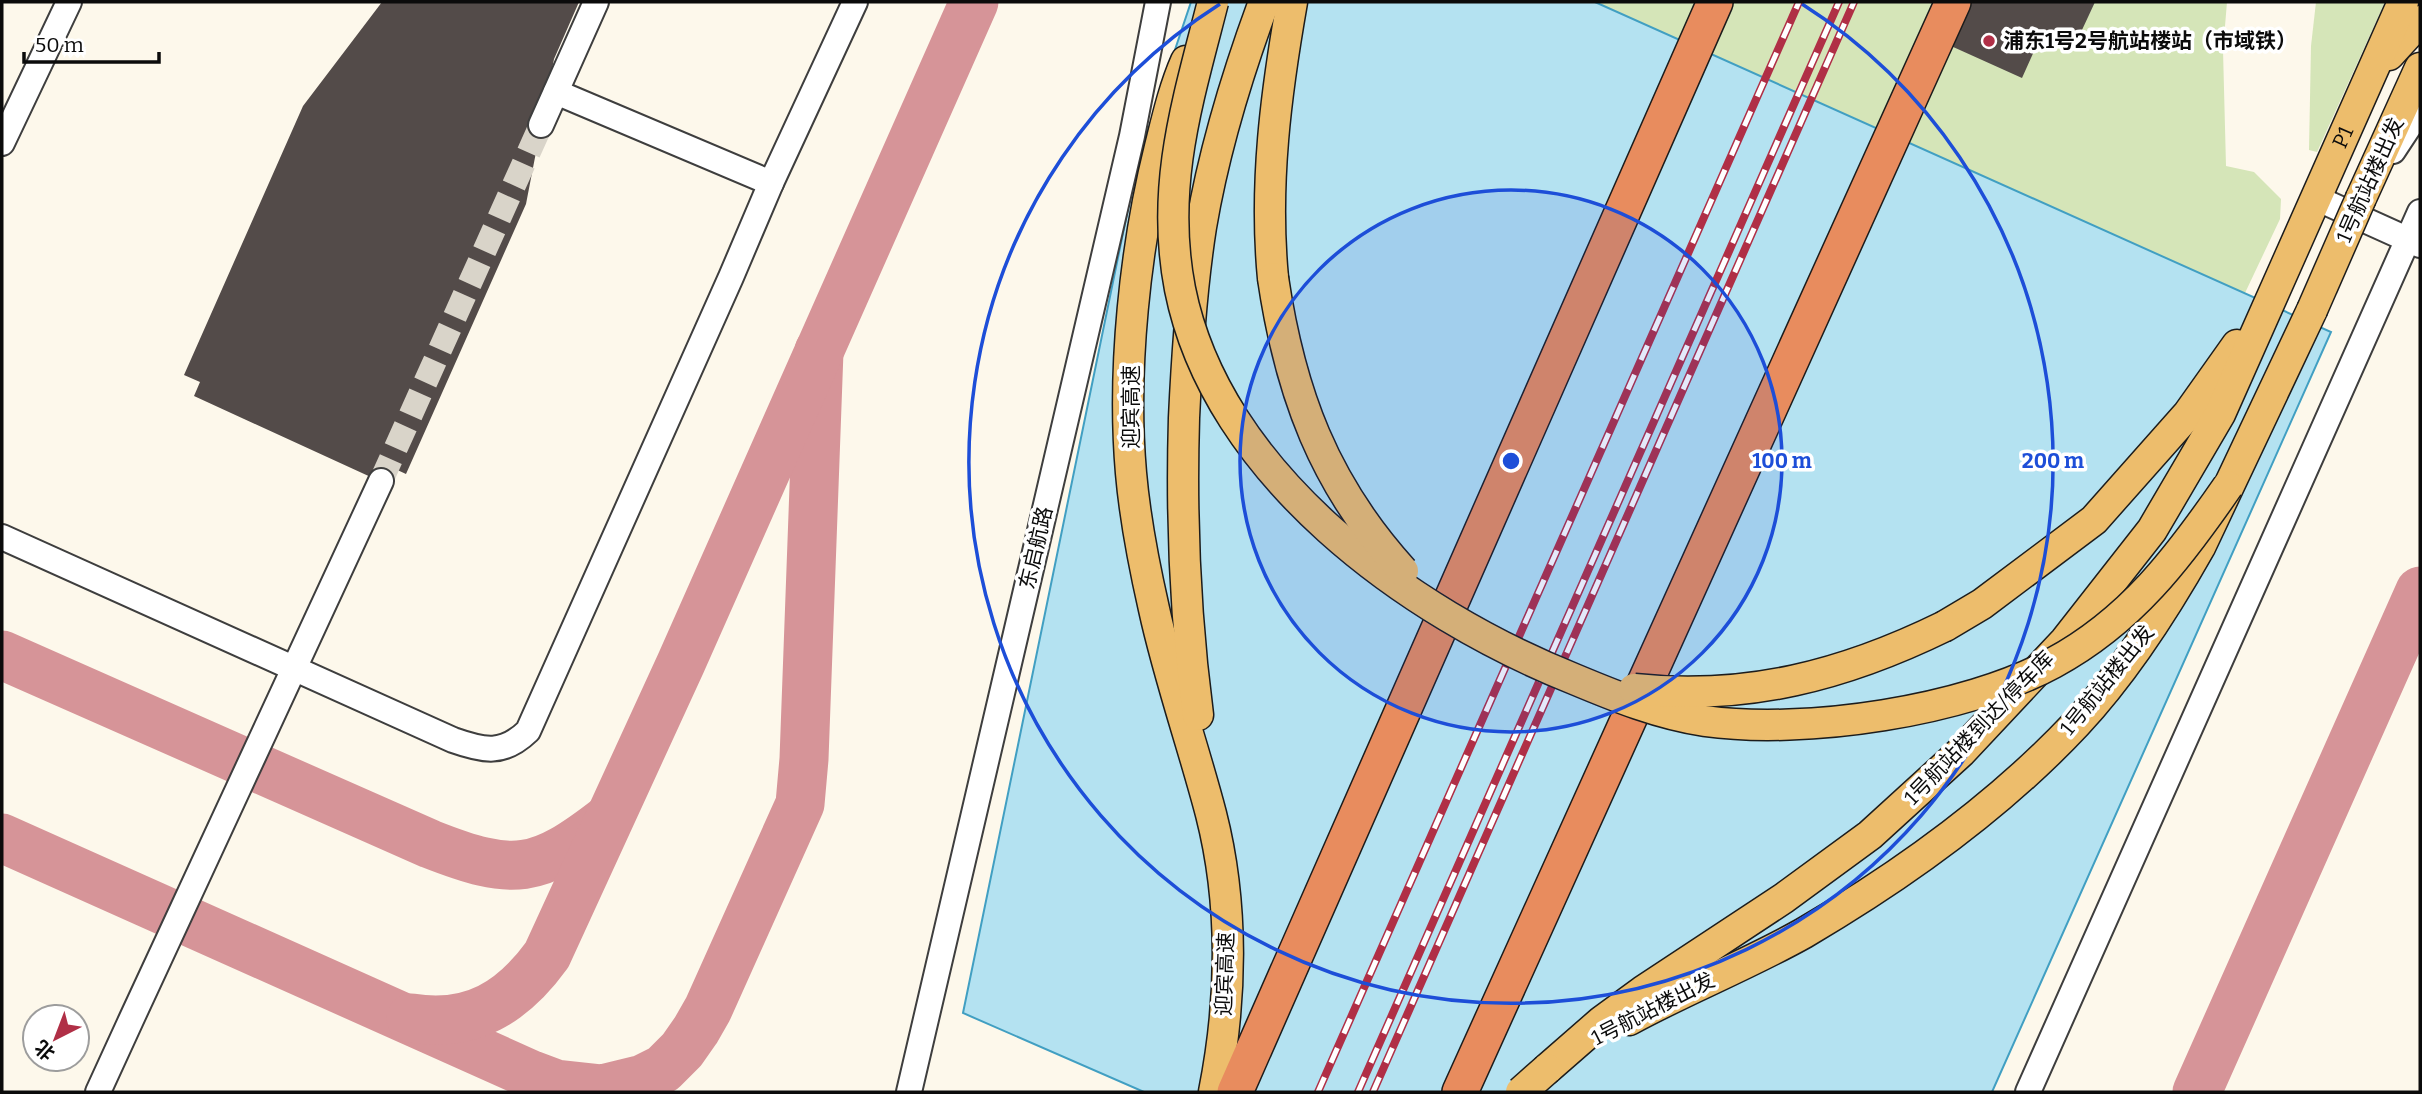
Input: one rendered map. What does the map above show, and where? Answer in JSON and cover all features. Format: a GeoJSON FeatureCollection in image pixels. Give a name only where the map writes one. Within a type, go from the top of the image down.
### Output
{"type":"FeatureCollection","features":[{"type":"Feature","properties":{"kind":"highway"},"geometry":{"type":"LineString","coordinates":[[1235,1092],[1715,2]]}},
{"type":"Feature","properties":{"kind":"highway"},"geometry":{"type":"LineString","coordinates":[[1460,1092],[1949,12]]}},
{"type":"Feature","properties":{"kind":"main road"},"geometry":{"type":"LineString","coordinates":[[1212,2],[1180,130],[1172,212],[1180,291],[1195,342],[1216,387],[1245,434],[1310,513],[1345,544],[1406,592],[1530,662],[1621,700],[1705,721],[1748,724],[1796,725],[1846,720],[1896,713],[1980,692],[2050,665],[2109,626],[2153,586],[2173,563],[2228,486]]}},
{"type":"Feature","properties":{"kind":"main road","name":"迎宾高速"},"geometry":{"type":"LineString","coordinates":[[1211,815],[1154,610],[1131,473],[1129,389],[1137,282],[1155,169],[1182,70],[1212,2]]}},
{"type":"Feature","properties":{"kind":"main road","name":"迎宾高速"},"geometry":{"type":"LineString","coordinates":[[1214,1092],[1224,1020],[1228,966],[1227,919],[1221,865],[1211,815],[1184,591],[1182,524],[1186,375],[1193,282],[1202,225],[1231,99],[1264,2]]}},
{"type":"Feature","properties":{"kind":"main road"},"geometry":{"type":"LineString","coordinates":[[1292,2],[1279,75],[1270,159],[1269,237],[1279,321],[1289,366],[1301,404],[1329,468],[1376,542],[1440,608],[1481,636]]}},
{"type":"Feature","properties":{"kind":"main road","name":"P1"},"geometry":{"type":"LineString","coordinates":[[2281,273],[2403,2]]}},
{"type":"Feature","properties":{"kind":"main road"},"geometry":{"type":"LineString","coordinates":[[2372,73],[2420,21]]}},
{"type":"Feature","properties":{"kind":"main road","name":"1号航站楼出发"},"geometry":{"type":"LineString","coordinates":[[1547,1069],[1574,1050],[1652,1007],[1802,933],[1915,863],[2005,792],[2077,723],[2136,649],[2184,575],[2312,310],[2420,68]]}},
{"type":"Feature","properties":{"kind":"main road"},"geometry":{"type":"LineString","coordinates":[[1578,681],[1670,693],[1707,692],[1823,675],[1866,661],[1945,625],[1982,604],[2094,520],[2188,414],[2233,352],[2281,273]]}},
{"type":"Feature","properties":{"kind":"main road","name":"1号航站楼到达/停车库"},"geometry":{"type":"LineString","coordinates":[[1547,1069],[1602,1021],[1643,991],[1784,898],[1870,835],[1961,752],[2002,710],[2065,641],[2152,530],[2220,414],[2281,273]]}},
{"type":"Feature","properties":{"kind":"main road"},"geometry":{"type":"LineString","coordinates":[[1521,1092],[1547,1069]]}},
{"type":"Feature","properties":{"kind":"lane"},"geometry":{"type":"LineString","coordinates":[[2,143],[69,2]]}},
{"type":"Feature","properties":{"kind":"lane"},"geometry":{"type":"LineString","coordinates":[[541,125],[596,2]]}},
{"type":"Feature","properties":{"kind":"lane"},"geometry":{"type":"LineString","coordinates":[[2,537],[471,746],[501,749],[520,739],[528,731],[771,183],[855,2]]}},
{"type":"Feature","properties":{"kind":"lane","name":"东启航路"},"geometry":{"type":"LineString","coordinates":[[909,1092],[1132,136],[1158,2]]}},
{"type":"Feature","properties":{"kind":"lane"},"geometry":{"type":"LineString","coordinates":[[556,92],[771,183]]}},
{"type":"Feature","properties":{"kind":"lane"},"geometry":{"type":"LineString","coordinates":[[2361,198],[2420,110]]}},
{"type":"Feature","properties":{"kind":"lane"},"geometry":{"type":"LineString","coordinates":[[2316,198],[2414,242]]}},
{"type":"Feature","properties":{"kind":"lane"},"geometry":{"type":"LineString","coordinates":[[2028,1092],[2414,242],[2420,212]]}},
{"type":"Feature","properties":{"kind":"lane"},"geometry":{"type":"LineString","coordinates":[[98,1092],[381,481]]}},
{"type":"Feature","properties":{"kind":"green space"},"geometry":{"type":"Polygon","coordinates":[[[1595,2],[1696,2],[1680,40],[1595,2]]]}},
{"type":"Feature","properties":{"kind":"green space"},"geometry":{"type":"Polygon","coordinates":[[[1727,2],[1933,2],[1877,128],[1705,51],[1727,2]]]}},
{"type":"Feature","properties":{"kind":"green space"},"geometry":{"type":"Polygon","coordinates":[[[1963,2],[2227,2],[2223,50],[2226,166],[2254,172],[2281,199],[2280,219],[2245,293],[1903,140],[1963,2]]]}},
{"type":"Feature","properties":{"kind":"green space"},"geometry":{"type":"Polygon","coordinates":[[[2316,2],[2385,2],[2317,152],[2309,150],[2311,46],[2316,2]]]}},
{"type":"Feature","properties":{"kind":"water"},"geometry":{"type":"Polygon","coordinates":[[[1191,2],[1595,2],[2331,332],[1992,1092],[1144,1092],[963,1013],[1138,160],[1191,2]]]}},
{"type":"Feature","properties":{"kind":"building"},"geometry":{"type":"Polygon","coordinates":[[[382,2],[579,2],[554,59],[526,204],[406,474],[393,468],[386,484],[194,396],[200,382],[184,375],[303,106],[382,2]]]}},
{"type":"Feature","properties":{"kind":"building","name":"浦东1号2号航站楼站（市域铁）"},"geometry":{"type":"Polygon","coordinates":[[[1947,2],[2095,2],[2075,45],[2043,31],[2022,78],[1931,37],[1947,2]]]}},
{"type":"Feature","properties":{"kind":"taxiway"},"geometry":{"type":"LineString","coordinates":[[411,1018],[453,1019],[489,1008],[520,986],[547,955],[681,663],[974,2]]}},
{"type":"Feature","properties":{"kind":"taxiway"},"geometry":{"type":"LineString","coordinates":[[2,838],[556,1084],[602,1089],[643,1079],[663,1069],[682,1050],[708,1009],[800,804],[804,759],[819,351]]}},
{"type":"Feature","properties":{"kind":"taxiway"},"geometry":{"type":"LineString","coordinates":[[2197,1092],[2420,591]]}},
{"type":"Feature","properties":{"kind":"taxiway"},"geometry":{"type":"LineString","coordinates":[[2,655],[430,844],[483,862],[505,865],[543,860],[584,837],[609,818]]}},
{"type":"Feature","properties":{"kind":"tunnel"},"geometry":{"type":"LineString","coordinates":[[381,481],[541,125]]}},
{"type":"Feature","properties":{"kind":"railway"},"geometry":{"type":"LineString","coordinates":[[1318,1092],[1799,2]]}},
{"type":"Feature","properties":{"kind":"railway"},"geometry":{"type":"LineString","coordinates":[[1358,1092],[1839,2]]}},
{"type":"Feature","properties":{"kind":"railway"},"geometry":{"type":"LineString","coordinates":[[1373,1092],[1854,2]]}},
{"type":"Feature","properties":{"kind":"place","name":"浦东1号2号航站楼站（市域铁）"},"geometry":{"type":"Point","coordinates":[1989,41]}}]}
